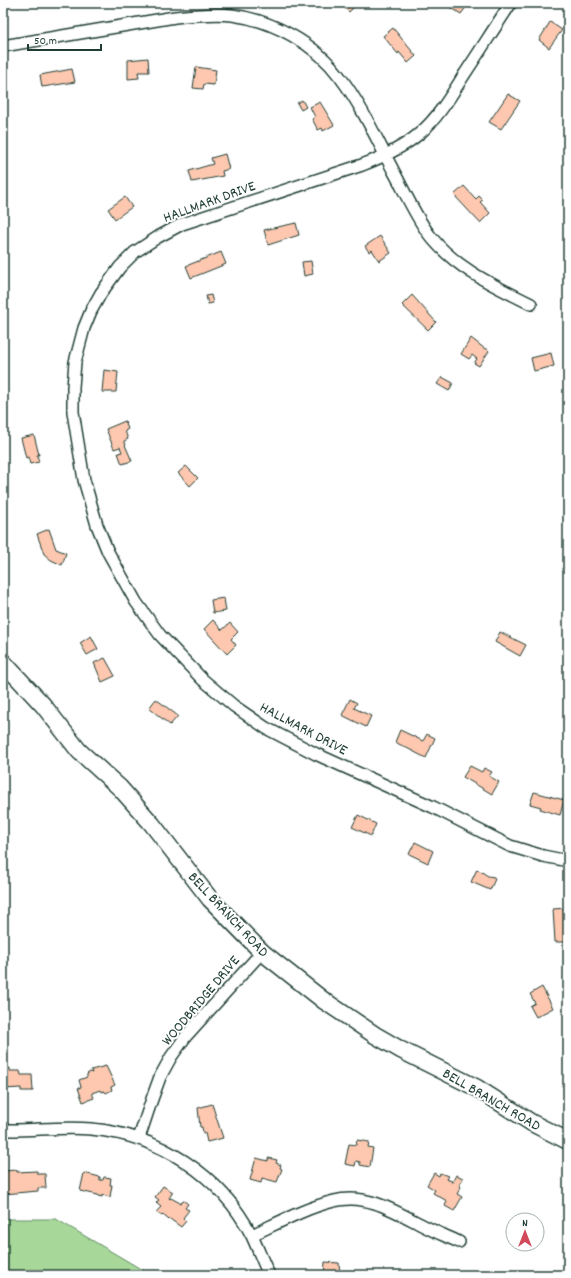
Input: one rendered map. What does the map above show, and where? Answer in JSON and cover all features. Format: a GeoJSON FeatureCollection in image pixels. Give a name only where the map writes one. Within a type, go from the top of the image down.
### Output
{"type":"FeatureCollection","features":[{"type":"Feature","properties":{"kind":"street","name":"HALLMARK DRIVE"},"geometry":{"type":"LineString","coordinates":[[510,3],[439,112],[421,132],[402,146],[386,156],[362,165],[182,224],[135,252],[120,267],[101,293],[84,328],[75,362],[73,387],[74,412],[84,480],[97,525],[108,552],[136,602],[160,635],[202,679],[234,706],[266,728],[316,754],[433,807],[510,846],[543,856],[568,861]]}},
{"type":"Feature","properties":{"kind":"street"},"geometry":{"type":"LineString","coordinates":[[3,46],[175,16],[213,14],[246,18],[262,22],[282,31],[303,43],[329,64],[340,76],[355,99],[420,221],[432,238],[449,257],[475,276],[532,304]]}},
{"type":"Feature","properties":{"kind":"street","name":"BELL BRANCH ROAD"},"geometry":{"type":"LineString","coordinates":[[3,662],[43,705],[79,751],[126,794],[152,824],[210,899],[262,952],[323,1000],[376,1035],[401,1050],[477,1088],[532,1122],[568,1141]]}},
{"type":"Feature","properties":{"kind":"street","name":"WOODBRIDGE DRIVE"},"geometry":{"type":"LineString","coordinates":[[140,1138],[160,1077],[171,1057],[186,1036],[262,952]]}},
{"type":"Feature","properties":{"kind":"street"},"geometry":{"type":"LineString","coordinates":[[3,1130],[90,1129],[140,1138],[161,1147],[185,1161],[208,1178],[224,1195],[252,1235],[269,1275]]}},
{"type":"Feature","properties":{"kind":"street"},"geometry":{"type":"LineString","coordinates":[[252,1235],[315,1207],[335,1201],[350,1199],[366,1200],[382,1205],[459,1242]]}},
{"type":"Feature","properties":{"kind":"green space"},"geometry":{"type":"Polygon","coordinates":[[[3,1219],[56,1219],[151,1275],[3,1275],[3,1219]]]}},
{"type":"Feature","properties":{"kind":"building"},"geometry":{"type":"Polygon","coordinates":[[[339,3],[358,3],[349,12],[339,3]]]}},
{"type":"Feature","properties":{"kind":"building"},"geometry":{"type":"Polygon","coordinates":[[[453,3],[469,3],[461,14],[450,7],[453,3]]]}},
{"type":"Feature","properties":{"kind":"building"},"geometry":{"type":"Polygon","coordinates":[[[550,22],[562,30],[549,48],[539,40],[550,22]]]}},
{"type":"Feature","properties":{"kind":"building"},"geometry":{"type":"Polygon","coordinates":[[[393,28],[416,56],[408,63],[399,52],[398,54],[383,36],[393,28]]]}},
{"type":"Feature","properties":{"kind":"building"},"geometry":{"type":"Polygon","coordinates":[[[148,58],[149,72],[138,72],[139,78],[128,79],[128,60],[148,58]]]}},
{"type":"Feature","properties":{"kind":"building"},"geometry":{"type":"Polygon","coordinates":[[[196,67],[216,70],[214,85],[204,84],[203,89],[193,88],[196,67]]]}},
{"type":"Feature","properties":{"kind":"building"},"geometry":{"type":"Polygon","coordinates":[[[72,69],[75,82],[42,87],[40,75],[72,69]]]}},
{"type":"Feature","properties":{"kind":"building"},"geometry":{"type":"Polygon","coordinates":[[[508,94],[520,101],[501,129],[489,122],[508,94]]]}},
{"type":"Feature","properties":{"kind":"building"},"geometry":{"type":"Polygon","coordinates":[[[302,100],[306,107],[301,110],[297,103],[302,100]]]}},
{"type":"Feature","properties":{"kind":"building"},"geometry":{"type":"Polygon","coordinates":[[[320,102],[334,125],[323,131],[322,128],[318,130],[312,119],[315,117],[310,107],[320,102]]]}},
{"type":"Feature","properties":{"kind":"building"},"geometry":{"type":"Polygon","coordinates":[[[225,154],[229,169],[222,171],[223,176],[192,182],[189,171],[213,164],[211,158],[225,154]]]}},
{"type":"Feature","properties":{"kind":"building"},"geometry":{"type":"Polygon","coordinates":[[[464,186],[476,199],[479,196],[483,200],[480,202],[490,213],[480,223],[454,195],[464,186]]]}},
{"type":"Feature","properties":{"kind":"building"},"geometry":{"type":"Polygon","coordinates":[[[125,197],[132,207],[115,219],[108,209],[125,197]]]}},
{"type":"Feature","properties":{"kind":"building"},"geometry":{"type":"Polygon","coordinates":[[[296,223],[299,235],[268,245],[264,230],[296,223]]]}},
{"type":"Feature","properties":{"kind":"building"},"geometry":{"type":"Polygon","coordinates":[[[380,236],[391,253],[379,261],[372,250],[369,252],[365,246],[380,236]]]}},
{"type":"Feature","properties":{"kind":"building"},"geometry":{"type":"Polygon","coordinates":[[[221,252],[226,264],[191,278],[186,266],[221,252]]]}},
{"type":"Feature","properties":{"kind":"building"},"geometry":{"type":"Polygon","coordinates":[[[311,261],[313,274],[304,276],[302,262],[311,261]]]}},
{"type":"Feature","properties":{"kind":"building"},"geometry":{"type":"Polygon","coordinates":[[[211,295],[213,303],[208,304],[206,296],[211,295]]]}},
{"type":"Feature","properties":{"kind":"building"},"geometry":{"type":"Polygon","coordinates":[[[412,295],[436,322],[428,330],[402,305],[412,295]]]}},
{"type":"Feature","properties":{"kind":"building"},"geometry":{"type":"Polygon","coordinates":[[[471,338],[489,351],[479,366],[474,363],[477,359],[472,355],[469,359],[461,354],[471,338]]]}},
{"type":"Feature","properties":{"kind":"building"},"geometry":{"type":"Polygon","coordinates":[[[551,353],[554,366],[534,371],[531,358],[551,353]]]}},
{"type":"Feature","properties":{"kind":"building"},"geometry":{"type":"Polygon","coordinates":[[[104,370],[118,372],[116,392],[102,392],[104,370]]]}},
{"type":"Feature","properties":{"kind":"building"},"geometry":{"type":"Polygon","coordinates":[[[442,377],[453,383],[449,391],[437,384],[442,377]]]}},
{"type":"Feature","properties":{"kind":"building"},"geometry":{"type":"Polygon","coordinates":[[[125,421],[128,429],[125,431],[128,439],[124,441],[132,461],[122,464],[118,453],[122,452],[120,447],[114,449],[106,429],[125,421]]]}},
{"type":"Feature","properties":{"kind":"building"},"geometry":{"type":"Polygon","coordinates":[[[34,435],[39,455],[37,455],[39,462],[30,464],[28,457],[26,458],[21,438],[34,435]]]}},
{"type":"Feature","properties":{"kind":"building"},"geometry":{"type":"Polygon","coordinates":[[[186,466],[198,478],[190,486],[178,473],[186,466]]]}},
{"type":"Feature","properties":{"kind":"building"},"geometry":{"type":"Polygon","coordinates":[[[49,529],[56,549],[66,553],[62,565],[51,560],[44,554],[37,534],[49,529]]]}},
{"type":"Feature","properties":{"kind":"building"},"geometry":{"type":"Polygon","coordinates":[[[224,598],[226,611],[213,613],[211,600],[224,598]]]}},
{"type":"Feature","properties":{"kind":"building"},"geometry":{"type":"Polygon","coordinates":[[[213,620],[222,630],[230,623],[238,632],[231,639],[236,645],[227,654],[204,629],[213,620]]]}},
{"type":"Feature","properties":{"kind":"building"},"geometry":{"type":"Polygon","coordinates":[[[500,632],[526,645],[520,656],[495,642],[500,632]]]}},
{"type":"Feature","properties":{"kind":"building"},"geometry":{"type":"Polygon","coordinates":[[[91,636],[98,649],[87,655],[80,643],[91,636]]]}},
{"type":"Feature","properties":{"kind":"building"},"geometry":{"type":"Polygon","coordinates":[[[105,658],[115,676],[102,682],[94,663],[105,658]]]}},
{"type":"Feature","properties":{"kind":"building"},"geometry":{"type":"Polygon","coordinates":[[[156,699],[178,716],[170,725],[149,708],[156,699]]]}},
{"type":"Feature","properties":{"kind":"building"},"geometry":{"type":"Polygon","coordinates":[[[350,699],[357,703],[354,708],[371,716],[366,727],[342,715],[350,699]]]}},
{"type":"Feature","properties":{"kind":"building"},"geometry":{"type":"Polygon","coordinates":[[[400,730],[423,741],[427,734],[435,738],[426,758],[395,742],[400,730]]]}},
{"type":"Feature","properties":{"kind":"building"},"geometry":{"type":"Polygon","coordinates":[[[470,766],[482,772],[484,768],[492,772],[489,776],[499,782],[492,794],[463,777],[470,766]]]}},
{"type":"Feature","properties":{"kind":"building"},"geometry":{"type":"Polygon","coordinates":[[[534,792],[564,800],[560,815],[540,809],[541,807],[530,804],[534,792]]]}},
{"type":"Feature","properties":{"kind":"building"},"geometry":{"type":"Polygon","coordinates":[[[358,815],[376,824],[371,836],[352,827],[358,815]]]}},
{"type":"Feature","properties":{"kind":"building"},"geometry":{"type":"Polygon","coordinates":[[[415,842],[433,851],[428,863],[409,854],[415,842]]]}},
{"type":"Feature","properties":{"kind":"building"},"geometry":{"type":"Polygon","coordinates":[[[477,869],[488,876],[494,877],[495,879],[490,890],[471,882],[477,869]]]}},
{"type":"Feature","properties":{"kind":"building"},"geometry":{"type":"Polygon","coordinates":[[[567,908],[568,942],[555,942],[553,909],[567,908]]]}},
{"type":"Feature","properties":{"kind":"building"},"geometry":{"type":"Polygon","coordinates":[[[542,987],[553,1008],[536,1017],[530,1006],[535,1003],[530,994],[542,987]]]}},
{"type":"Feature","properties":{"kind":"building"},"geometry":{"type":"Polygon","coordinates":[[[106,1066],[115,1085],[111,1087],[112,1090],[106,1093],[104,1091],[101,1092],[100,1090],[92,1093],[94,1098],[83,1102],[78,1088],[81,1087],[79,1080],[87,1077],[87,1074],[90,1072],[92,1073],[91,1070],[106,1066]]]}},
{"type":"Feature","properties":{"kind":"building"},"geometry":{"type":"Polygon","coordinates":[[[3,1068],[10,1068],[10,1071],[20,1071],[21,1075],[32,1075],[33,1091],[21,1091],[21,1088],[3,1089],[3,1068]]]}},
{"type":"Feature","properties":{"kind":"building"},"geometry":{"type":"Polygon","coordinates":[[[212,1104],[223,1138],[207,1142],[205,1133],[203,1133],[202,1127],[200,1127],[198,1108],[212,1104]]]}},
{"type":"Feature","properties":{"kind":"building"},"geometry":{"type":"Polygon","coordinates":[[[357,1140],[369,1142],[368,1147],[373,1148],[370,1167],[360,1165],[360,1162],[356,1161],[355,1166],[345,1164],[349,1144],[356,1145],[357,1140]]]}},
{"type":"Feature","properties":{"kind":"building"},"geometry":{"type":"Polygon","coordinates":[[[256,1158],[268,1161],[268,1158],[277,1160],[276,1163],[281,1165],[280,1168],[282,1169],[277,1182],[262,1178],[261,1183],[250,1180],[256,1158]]]}},
{"type":"Feature","properties":{"kind":"building"},"geometry":{"type":"Polygon","coordinates":[[[17,1170],[17,1172],[37,1171],[37,1174],[45,1174],[46,1188],[38,1188],[38,1191],[4,1194],[3,1171],[17,1170]]]}},
{"type":"Feature","properties":{"kind":"building"},"geometry":{"type":"Polygon","coordinates":[[[84,1173],[100,1177],[100,1180],[103,1180],[104,1177],[111,1178],[110,1185],[112,1185],[110,1197],[102,1195],[102,1197],[80,1191],[84,1173]]]}},
{"type":"Feature","properties":{"kind":"building"},"geometry":{"type":"Polygon","coordinates":[[[434,1173],[439,1176],[440,1173],[448,1176],[446,1179],[452,1181],[452,1183],[456,1175],[463,1178],[459,1186],[461,1187],[457,1194],[462,1197],[454,1211],[445,1206],[447,1201],[433,1193],[435,1190],[427,1185],[434,1173]]]}},
{"type":"Feature","properties":{"kind":"building"},"geometry":{"type":"Polygon","coordinates":[[[163,1186],[173,1192],[169,1198],[170,1199],[171,1198],[180,1203],[183,1200],[188,1204],[185,1208],[189,1210],[183,1218],[186,1221],[181,1227],[170,1219],[169,1220],[156,1212],[161,1207],[156,1203],[159,1200],[155,1197],[163,1186]]]}},
{"type":"Feature","properties":{"kind":"building"},"geometry":{"type":"Polygon","coordinates":[[[325,1262],[339,1263],[340,1275],[324,1275],[325,1262]]]}}]}
